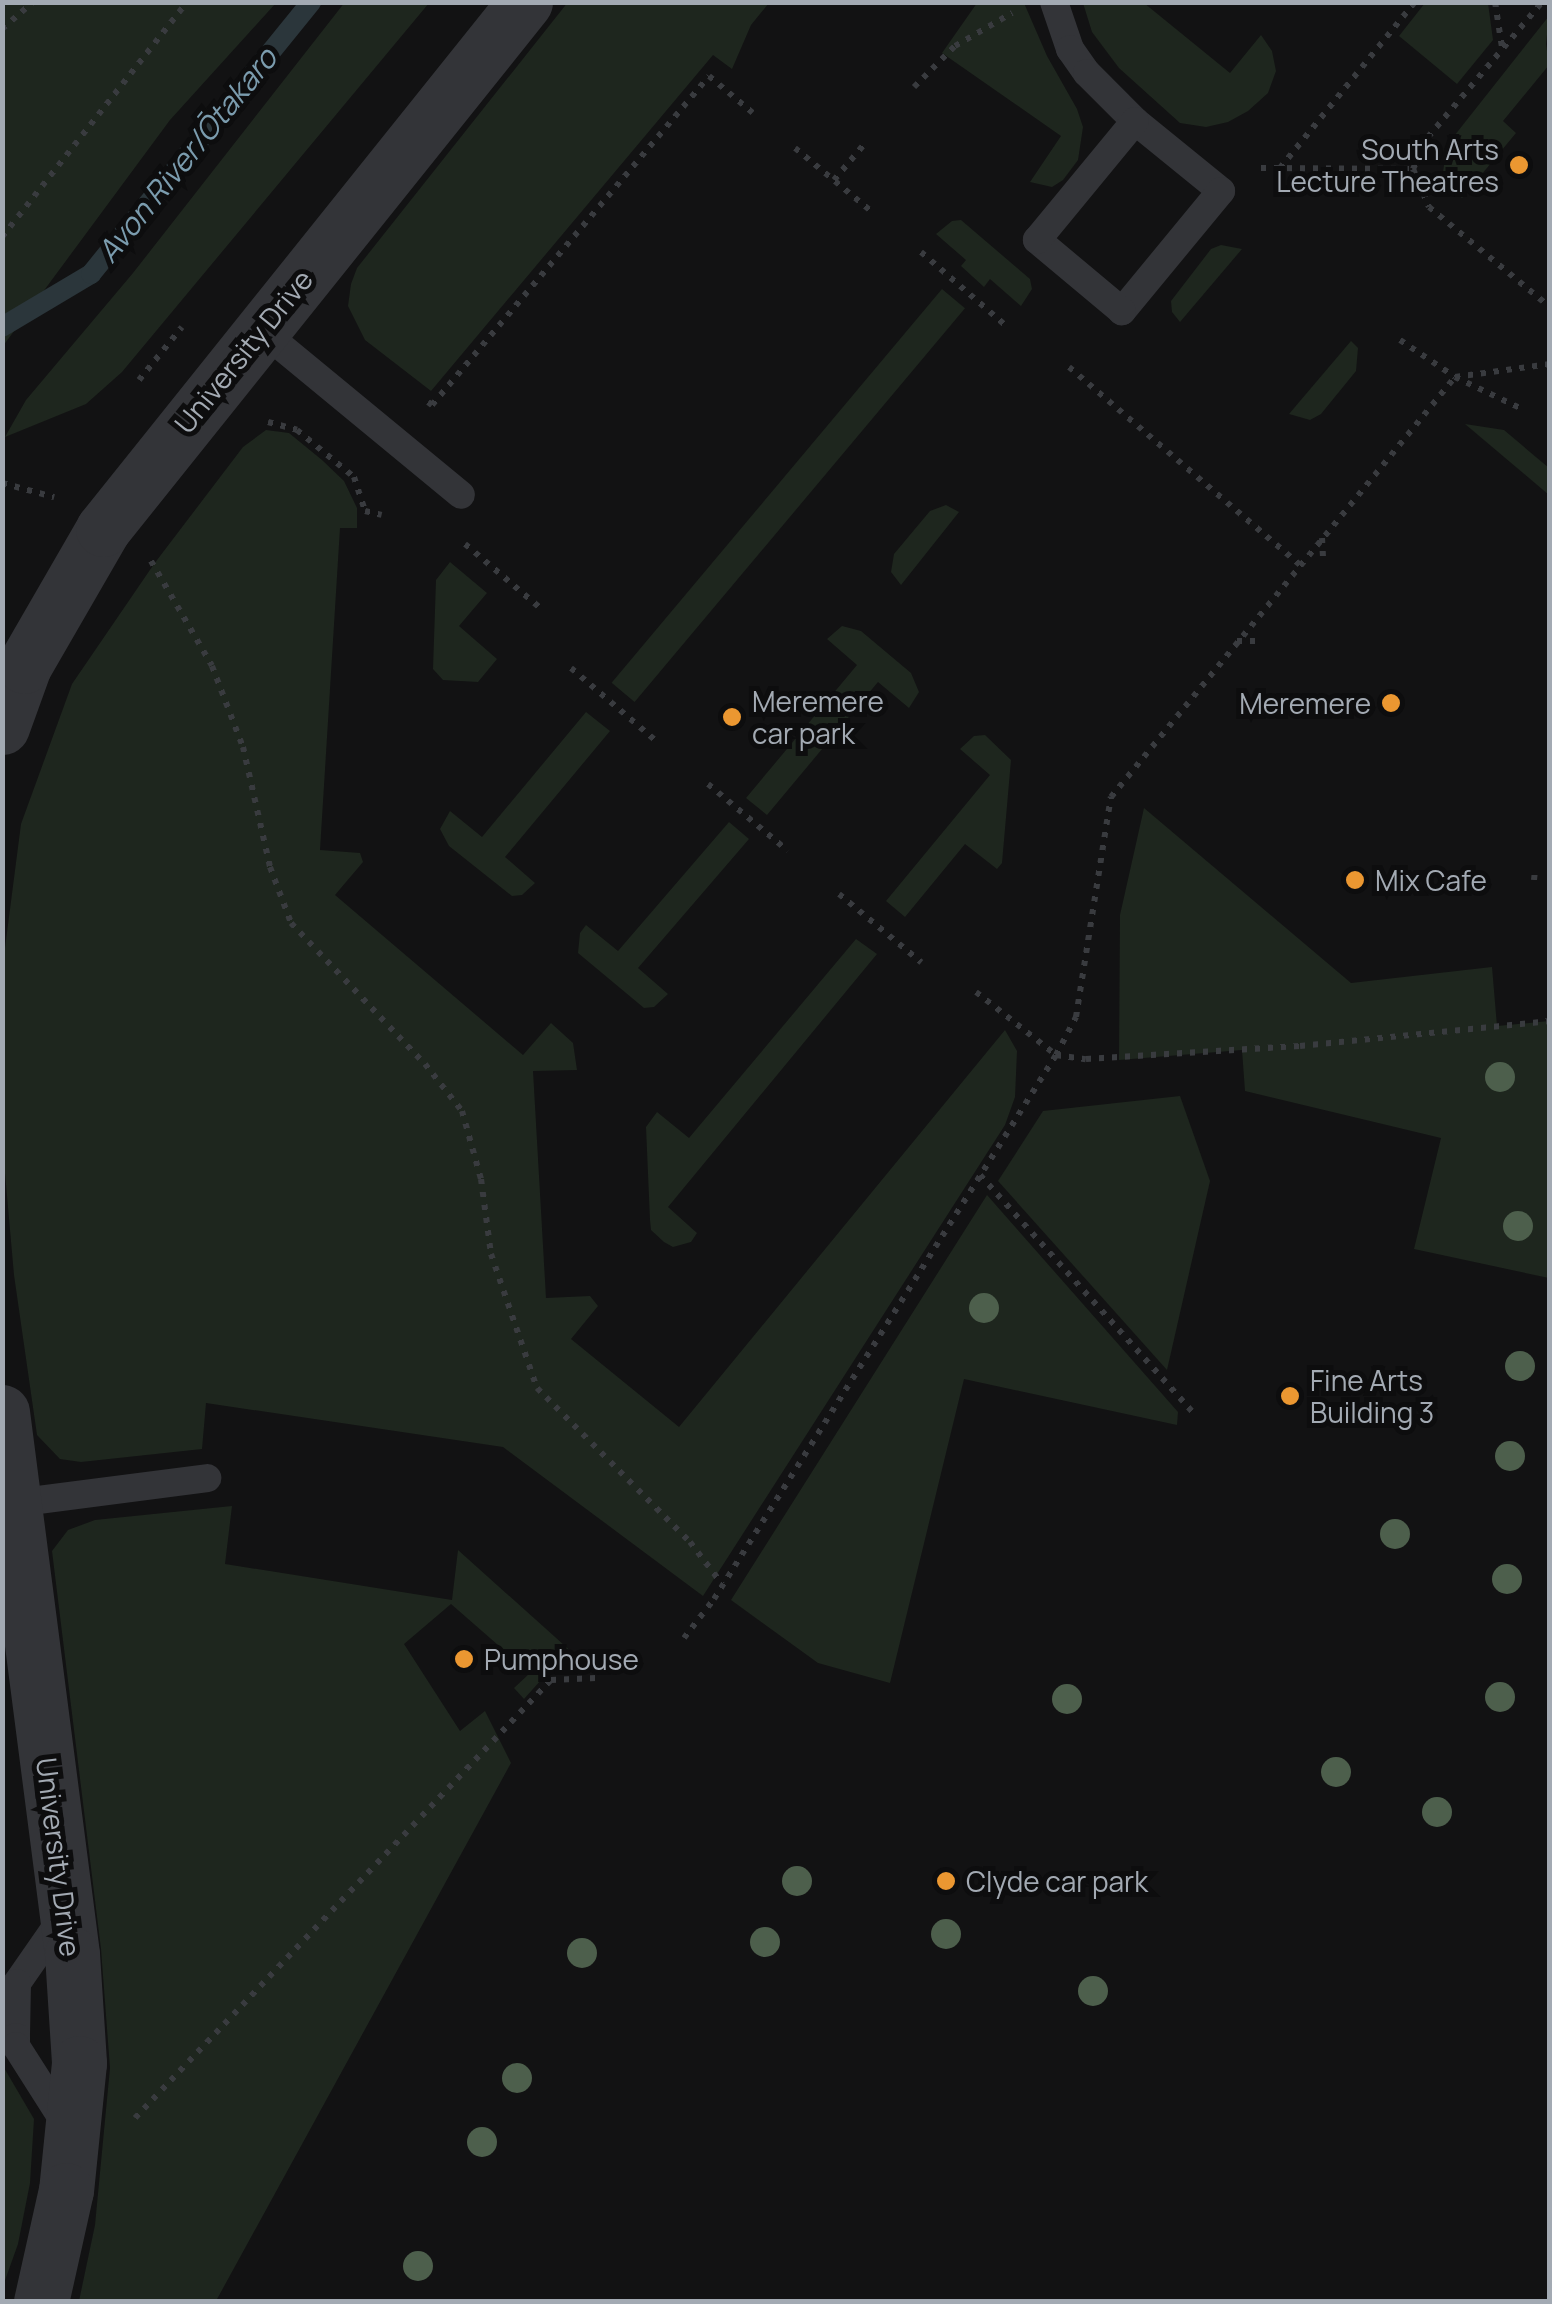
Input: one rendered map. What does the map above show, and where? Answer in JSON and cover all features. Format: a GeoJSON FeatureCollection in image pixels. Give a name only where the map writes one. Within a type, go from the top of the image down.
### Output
{"type":"FeatureCollection","features":[{"type":"Feature","properties":{"kind":"street","name":"University Drive"},"geometry":{"type":"LineString","coordinates":[[2,727],[24,666],[103,529],[525,2]]}},
{"type":"Feature","properties":{"kind":"street","name":"University Drive"},"geometry":{"type":"LineString","coordinates":[[2,1412],[66,1913],[78,2063],[66,2190],[41,2302]]}},
{"type":"Feature","properties":{"kind":"lane"},"geometry":{"type":"LineString","coordinates":[[1054,2],[1070,49],[1135,121],[1221,191],[1122,310],[1037,240],[1135,121]]}},
{"type":"Feature","properties":{"kind":"lane"},"geometry":{"type":"LineString","coordinates":[[261,330],[461,495]]}},
{"type":"Feature","properties":{"kind":"lane"},"geometry":{"type":"LineString","coordinates":[[14,1503],[207,1478]]}},
{"type":"Feature","properties":{"kind":"path"},"geometry":{"type":"LineString","coordinates":[[2,29],[34,2]]}},
{"type":"Feature","properties":{"kind":"path"},"geometry":{"type":"LineString","coordinates":[[2,237],[186,2]]}},
{"type":"Feature","properties":{"kind":"path"},"geometry":{"type":"LineString","coordinates":[[1280,168],[1415,2]]}},
{"type":"Feature","properties":{"kind":"path"},"geometry":{"type":"LineString","coordinates":[[1495,2],[1502,48]]}},
{"type":"Feature","properties":{"kind":"path"},"geometry":{"type":"LineString","coordinates":[[1412,169],[1428,136],[1542,2]]}},
{"type":"Feature","properties":{"kind":"path"},"geometry":{"type":"LineString","coordinates":[[914,87],[955,46],[1023,8]]}},
{"type":"Feature","properties":{"kind":"path"},"geometry":{"type":"LineString","coordinates":[[420,396],[432,405],[709,76],[754,112]]}},
{"type":"Feature","properties":{"kind":"path"},"geometry":{"type":"LineString","coordinates":[[834,180],[867,141]]}},
{"type":"Feature","properties":{"kind":"path"},"geometry":{"type":"LineString","coordinates":[[795,148],[870,212]]}},
{"type":"Feature","properties":{"kind":"path"},"geometry":{"type":"LineString","coordinates":[[1253,168],[1412,169]]}},
{"type":"Feature","properties":{"kind":"path"},"geometry":{"type":"LineString","coordinates":[[1412,169],[1430,207],[1550,307]]}},
{"type":"Feature","properties":{"kind":"path"},"geometry":{"type":"LineString","coordinates":[[921,252],[1005,325]]}},
{"type":"Feature","properties":{"kind":"path"},"geometry":{"type":"LineString","coordinates":[[1400,340],[1455,378],[1522,409]]}},
{"type":"Feature","properties":{"kind":"path"},"geometry":{"type":"LineString","coordinates":[[684,1638],[1056,1055],[1076,1017],[1111,798],[1455,378],[1550,364]]}},
{"type":"Feature","properties":{"kind":"path"},"geometry":{"type":"LineString","coordinates":[[1069,367],[1300,565]]}},
{"type":"Feature","properties":{"kind":"path"},"geometry":{"type":"LineString","coordinates":[[264,423],[276,422],[298,430],[354,476],[366,511],[382,515]]}},
{"type":"Feature","properties":{"kind":"path"},"geometry":{"type":"LineString","coordinates":[[2,483],[61,502]]}},
{"type":"Feature","properties":{"kind":"path"},"geometry":{"type":"LineString","coordinates":[[1322,538],[1323,560]]}},
{"type":"Feature","properties":{"kind":"path"},"geometry":{"type":"LineString","coordinates":[[466,544],[539,607]]}},
{"type":"Feature","properties":{"kind":"path"},"geometry":{"type":"LineString","coordinates":[[146,556],[179,606],[218,682],[244,747],[270,867],[290,923],[425,1064],[462,1111],[478,1165],[492,1254],[537,1388],[690,1542],[722,1584]]}},
{"type":"Feature","properties":{"kind":"path"},"geometry":{"type":"LineString","coordinates":[[1236,641],[1261,641]]}},
{"type":"Feature","properties":{"kind":"path"},"geometry":{"type":"LineString","coordinates":[[571,668],[655,740]]}},
{"type":"Feature","properties":{"kind":"path"},"geometry":{"type":"LineString","coordinates":[[708,784],[788,851]]}},
{"type":"Feature","properties":{"kind":"path"},"geometry":{"type":"LineString","coordinates":[[839,894],[920,962]]}},
{"type":"Feature","properties":{"kind":"path"},"geometry":{"type":"LineString","coordinates":[[976,992],[1056,1055],[1119,1060],[1550,1021]]}},
{"type":"Feature","properties":{"kind":"path"},"geometry":{"type":"LineString","coordinates":[[980,1175],[1196,1416]]}},
{"type":"Feature","properties":{"kind":"path"},"geometry":{"type":"LineString","coordinates":[[130,2123],[551,1680],[596,1678]]}},
{"type":"Feature","properties":{"kind":"shaded area"},"geometry":{"type":"Polygon","coordinates":[[[345,2],[429,3],[122,372],[86,404],[5,437],[26,400],[133,273],[345,2]]]}},
{"type":"Feature","properties":{"kind":"shaded area"},"geometry":{"type":"Polygon","coordinates":[[[568,2],[769,3],[751,25],[732,69],[713,55],[431,391],[365,340],[348,306],[351,284],[357,268],[568,2]]]}},
{"type":"Feature","properties":{"kind":"shaded area"},"geometry":{"type":"Polygon","coordinates":[[[2,3],[276,3],[170,120],[3,346],[2,3]]]}},
{"type":"Feature","properties":{"kind":"shaded area"},"geometry":{"type":"Polygon","coordinates":[[[977,3],[1024,3],[1047,56],[1077,109],[1083,127],[1078,160],[1063,180],[1052,187],[1030,182],[1061,136],[942,53],[977,3]]]}},
{"type":"Feature","properties":{"kind":"shaded area"},"geometry":{"type":"Polygon","coordinates":[[[1083,3],[1144,3],[1230,73],[1261,35],[1272,51],[1276,71],[1268,93],[1228,122],[1206,127],[1180,123],[1119,68],[1092,32],[1083,3]]]}},
{"type":"Feature","properties":{"kind":"shaded area"},"geometry":{"type":"Polygon","coordinates":[[[1425,3],[1488,3],[1493,40],[1457,84],[1399,36],[1425,3]]]}},
{"type":"Feature","properties":{"kind":"shaded area"},"geometry":{"type":"Polygon","coordinates":[[[1549,16],[1549,65],[1503,121],[1516,133],[1462,198],[1442,179],[1447,145],[1549,16]]]}},
{"type":"Feature","properties":{"kind":"shaded area"},"geometry":{"type":"Polygon","coordinates":[[[961,220],[1030,279],[1032,289],[1021,306],[990,279],[984,287],[961,266],[966,260],[936,234],[952,221],[961,220]]]}},
{"type":"Feature","properties":{"kind":"shaded area"},"geometry":{"type":"Polygon","coordinates":[[[1221,245],[1242,249],[1180,322],[1172,312],[1171,301],[1211,249],[1221,245]]]}},
{"type":"Feature","properties":{"kind":"shaded area"},"geometry":{"type":"Polygon","coordinates":[[[942,289],[965,308],[635,702],[612,683],[942,289]]]}},
{"type":"Feature","properties":{"kind":"shaded area"},"geometry":{"type":"Polygon","coordinates":[[[1351,341],[1358,348],[1356,371],[1321,414],[1310,420],[1289,414],[1351,341]]]}},
{"type":"Feature","properties":{"kind":"shaded area"},"geometry":{"type":"Polygon","coordinates":[[[1465,424],[1504,430],[1549,468],[1549,495],[1465,424]]]}},
{"type":"Feature","properties":{"kind":"shaded area"},"geometry":{"type":"Polygon","coordinates":[[[266,430],[289,433],[322,460],[344,481],[357,508],[357,528],[340,528],[320,850],[360,853],[363,862],[335,895],[523,1055],[551,1023],[573,1043],[577,1070],[533,1071],[546,1298],[590,1296],[598,1306],[571,1339],[679,1427],[1005,1030],[1017,1051],[1015,1097],[1005,1125],[703,1596],[503,1447],[206,1403],[202,1449],[81,1462],[60,1459],[37,1435],[14,1275],[2,1139],[2,971],[21,824],[72,684],[154,564],[243,447],[266,430]]]}},
{"type":"Feature","properties":{"kind":"shaded area"},"geometry":{"type":"Polygon","coordinates":[[[946,505],[959,512],[901,585],[891,572],[894,554],[930,511],[946,505]]]}},
{"type":"Feature","properties":{"kind":"shaded area"},"geometry":{"type":"Polygon","coordinates":[[[450,562],[487,593],[459,626],[497,659],[478,682],[443,680],[433,669],[436,580],[450,562]]]}},
{"type":"Feature","properties":{"kind":"shaded area"},"geometry":{"type":"Polygon","coordinates":[[[842,626],[861,631],[911,673],[919,692],[909,708],[878,682],[767,815],[746,798],[857,665],[827,639],[842,626]]]}},
{"type":"Feature","properties":{"kind":"shaded area"},"geometry":{"type":"Polygon","coordinates":[[[586,712],[610,731],[505,857],[535,883],[522,895],[512,896],[449,846],[440,829],[450,811],[482,837],[586,712]]]}},
{"type":"Feature","properties":{"kind":"shaded area"},"geometry":{"type":"Polygon","coordinates":[[[985,735],[1011,760],[1002,863],[997,869],[965,844],[905,917],[886,901],[990,775],[960,749],[974,736],[985,735]]]}},
{"type":"Feature","properties":{"kind":"shaded area"},"geometry":{"type":"Polygon","coordinates":[[[1144,808],[1351,983],[1492,967],[1497,1026],[1549,1021],[1549,1278],[1414,1249],[1441,1138],[1245,1091],[1242,1050],[1119,1060],[1120,915],[1144,808]]]}},
{"type":"Feature","properties":{"kind":"shaded area"},"geometry":{"type":"Polygon","coordinates":[[[729,822],[749,839],[638,968],[668,994],[654,1007],[644,1008],[578,953],[580,933],[586,925],[618,951],[729,822]]]}},
{"type":"Feature","properties":{"kind":"shaded area"},"geometry":{"type":"Polygon","coordinates":[[[856,939],[877,954],[668,1207],[697,1233],[691,1242],[673,1247],[664,1242],[651,1230],[646,1127],[657,1112],[689,1138],[856,939]]]}},
{"type":"Feature","properties":{"kind":"shaded area"},"geometry":{"type":"Polygon","coordinates":[[[1180,1096],[1210,1181],[1167,1370],[998,1181],[1043,1111],[1180,1096]]]}},
{"type":"Feature","properties":{"kind":"shaded area"},"geometry":{"type":"Polygon","coordinates":[[[987,1195],[1178,1412],[1177,1425],[964,1379],[890,1683],[818,1663],[731,1600],[987,1195]]]}},
{"type":"Feature","properties":{"kind":"shaded area"},"geometry":{"type":"Polygon","coordinates":[[[232,1506],[225,1564],[452,1600],[458,1550],[594,1672],[550,1670],[524,1699],[514,1688],[530,1673],[451,1604],[404,1644],[460,1731],[485,1711],[511,1763],[216,2301],[79,2301],[95,2225],[110,2068],[101,1949],[52,1551],[68,1530],[95,1520],[232,1506]]]}},
{"type":"Feature","properties":{"kind":"shaded area"},"geometry":{"type":"Polygon","coordinates":[[[3,2066],[34,2119],[30,2183],[18,2244],[3,2286],[3,2066]]]}},
{"type":"Feature","properties":{"kind":"waterway","name":"Avon River/Ōtakaro"},"geometry":{"type":"LineString","coordinates":[[2,327],[91,274],[311,2]]}},
{"type":"Feature","properties":{"kind":"place","name":"South Arts Lecture Theatres"},"geometry":{"type":"Point","coordinates":[1519,165]}},
{"type":"Feature","properties":{"kind":"place","name":"Meremere"},"geometry":{"type":"Point","coordinates":[1391,703]}},
{"type":"Feature","properties":{"kind":"place","name":"Meremere car park"},"geometry":{"type":"Point","coordinates":[732,717]}},
{"type":"Feature","properties":{"kind":"place","name":"Mix Cafe"},"geometry":{"type":"Point","coordinates":[1355,880]}},
{"type":"Feature","properties":{"kind":"place","name":"Fine Arts Building 3"},"geometry":{"type":"Point","coordinates":[1290,1396]}},
{"type":"Feature","properties":{"kind":"place","name":"Pumphouse"},"geometry":{"type":"Point","coordinates":[464,1659]}},
{"type":"Feature","properties":{"kind":"place","name":"Clyde car park"},"geometry":{"type":"Point","coordinates":[946,1881]}}]}
